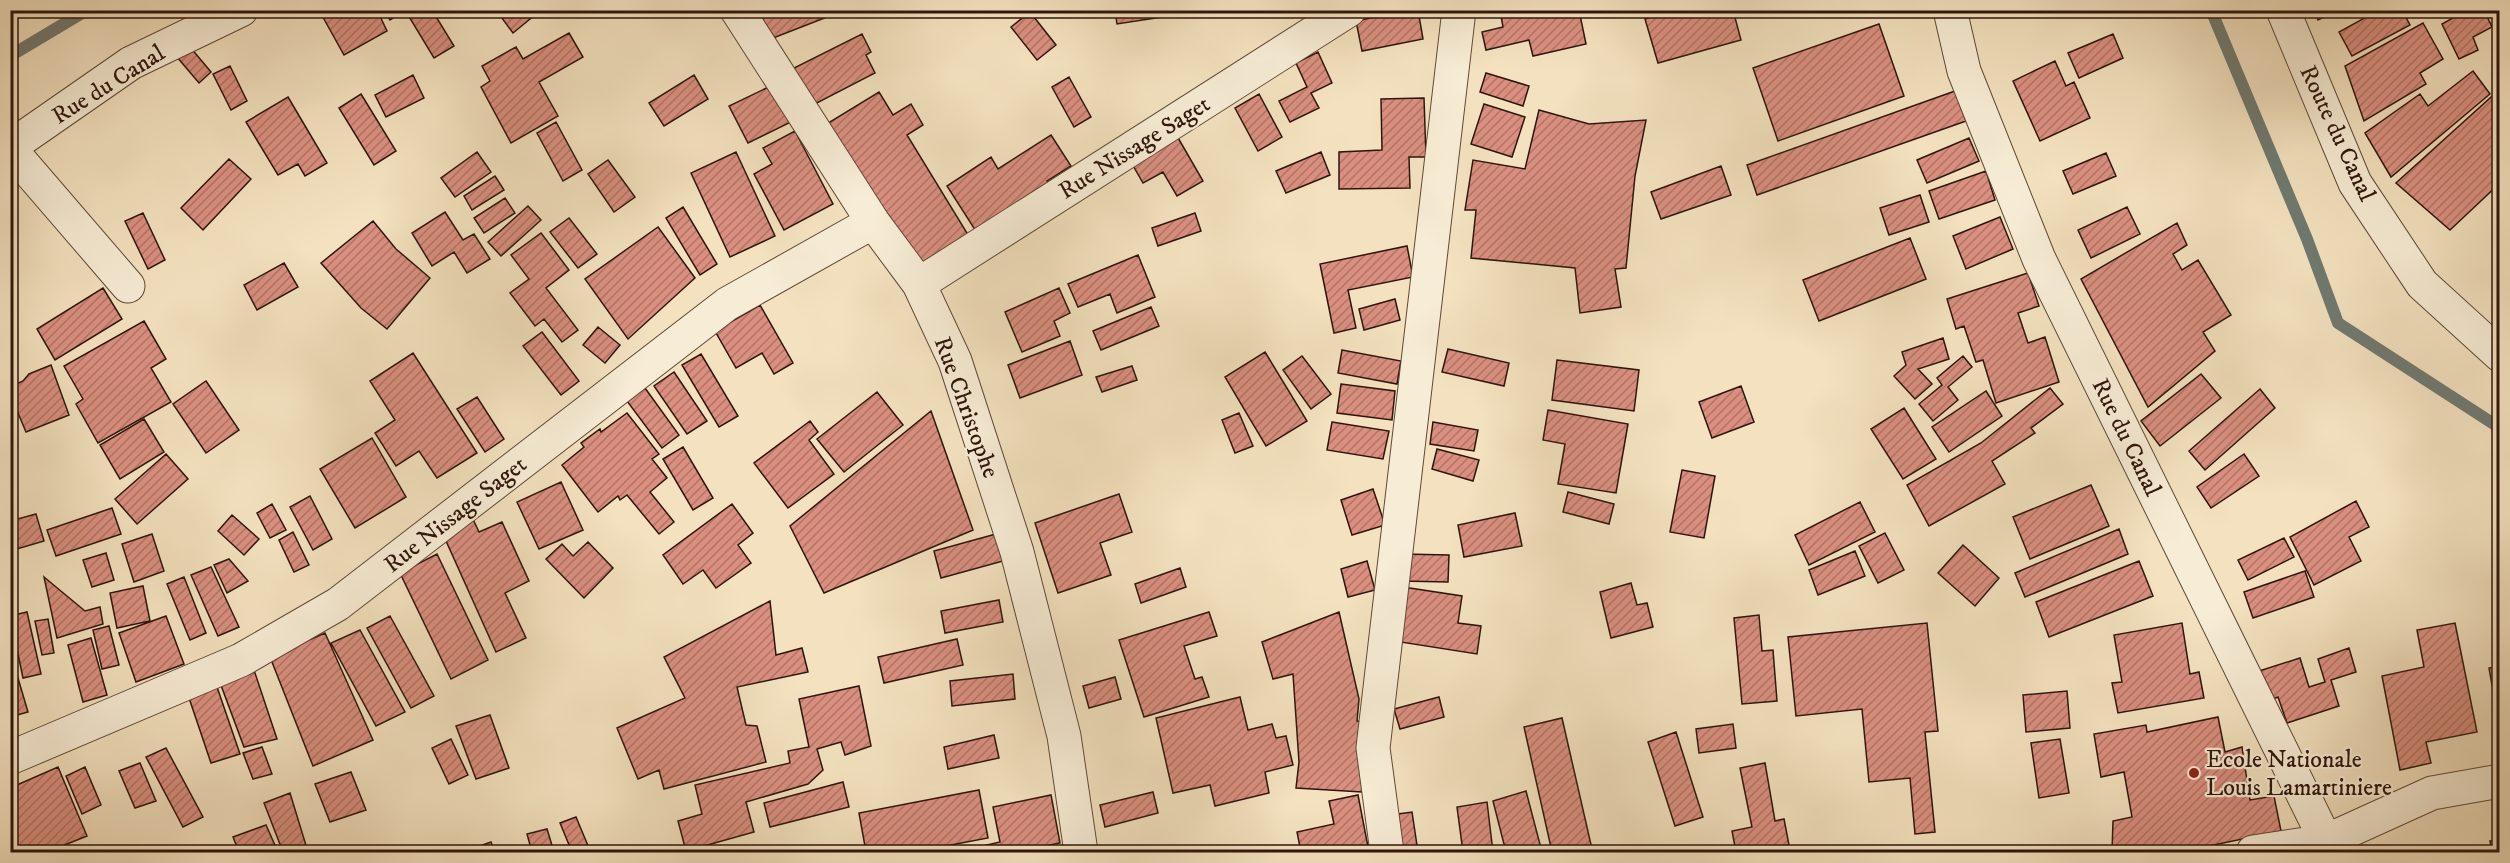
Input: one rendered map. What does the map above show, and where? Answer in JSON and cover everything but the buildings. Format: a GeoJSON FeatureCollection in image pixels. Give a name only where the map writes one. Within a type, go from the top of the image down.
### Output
{"type":"FeatureCollection","features":[{"type":"Feature","properties":{"kind":"street","name":"Rue du Canal"},"geometry":{"type":"LineString","coordinates":[[10,148],[131,63],[241,10]]}},
{"type":"Feature","properties":{"kind":"street","name":"Rue Christophe"},"geometry":{"type":"LineString","coordinates":[[737,10],[873,222],[919,284],[955,362],[1017,552],[1064,736],[1081,852]]}},
{"type":"Feature","properties":{"kind":"street","name":"Rue Nissage Saget"},"geometry":{"type":"LineString","coordinates":[[919,284],[1349,10]]}},
{"type":"Feature","properties":{"kind":"street"},"geometry":{"type":"LineString","coordinates":[[1387,852],[1373,748],[1459,10]]}},
{"type":"Feature","properties":{"kind":"street","name":"Rue du Canal"},"geometry":{"type":"LineString","coordinates":[[1950,10],[1964,71],[2039,259],[2327,847]]}},
{"type":"Feature","properties":{"kind":"street","name":"Route du Canal"},"geometry":{"type":"LineString","coordinates":[[2283,10],[2355,183],[2422,284],[2499,355]]}},
{"type":"Feature","properties":{"kind":"street"},"geometry":{"type":"LineString","coordinates":[[10,148],[128,286]]}},
{"type":"Feature","properties":{"kind":"street","name":"Rue Nissage Saget"},"geometry":{"type":"LineString","coordinates":[[10,758],[242,660],[338,604],[727,304],[873,222]]}},
{"type":"Feature","properties":{"kind":"street"},"geometry":{"type":"LineString","coordinates":[[2253,852],[2327,847],[2432,793],[2499,781]]}},
{"type":"Feature","properties":{"kind":"waterway"},"geometry":{"type":"LineString","coordinates":[[10,56],[87,10]]}},
{"type":"Feature","properties":{"kind":"waterway"},"geometry":{"type":"LineString","coordinates":[[2211,10],[2307,239],[2338,323],[2500,428]]}},
{"type":"Feature","properties":{"kind":"place","name":"Ecole Nationale Louis Lamartiniere"},"geometry":{"type":"Point","coordinates":[2194,773]}}]}
